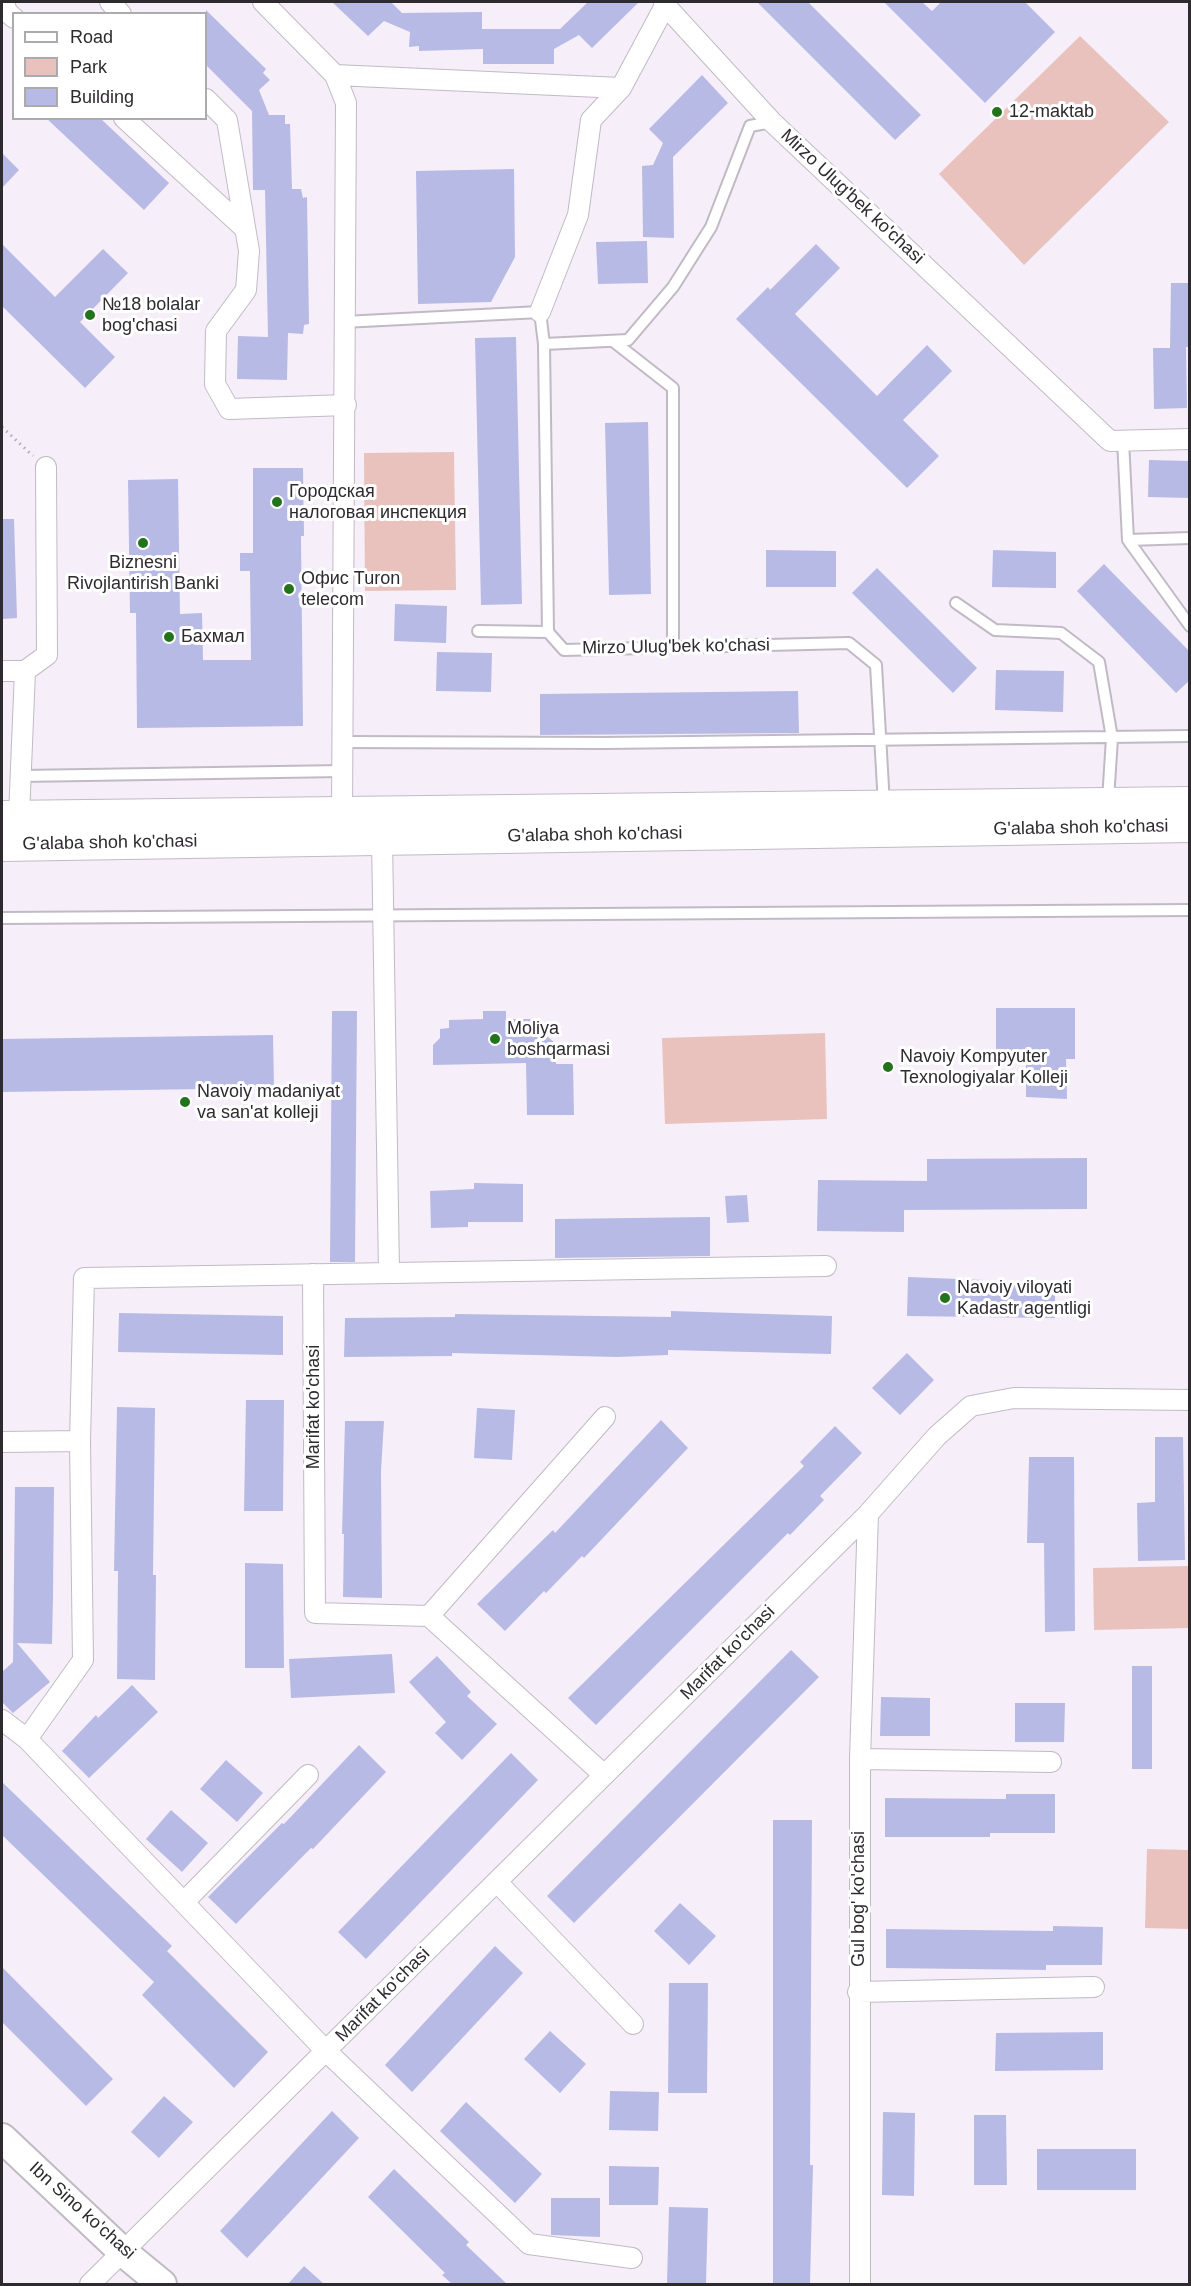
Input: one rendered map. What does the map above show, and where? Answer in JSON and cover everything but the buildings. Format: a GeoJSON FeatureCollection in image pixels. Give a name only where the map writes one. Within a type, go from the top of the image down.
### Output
{"type":"FeatureCollection","features":[{"type":"Feature","properties":{"kind":"main road","name":"G'alaba shoh ko'chasi"},"geometry":{"type":"LineString","coordinates":[[10,817],[1190,802]]}},
{"type":"Feature","properties":{"kind":"main road","name":"G'alaba shoh ko'chasi"},"geometry":{"type":"LineString","coordinates":[[2,845],[1190,826]]}},
{"type":"Feature","properties":{"kind":"main road","name":"Ibn Sino ko'chasi"},"geometry":{"type":"LineString","coordinates":[[2,2138],[118,2257],[136,2284]]}},
{"type":"Feature","properties":{"kind":"main road","name":"Ibn Sino ko'chasi"},"geometry":{"type":"LineString","coordinates":[[2,2159],[118,2257],[162,2284]]}},
{"type":"Feature","properties":{"kind":"street"},"geometry":{"type":"LineString","coordinates":[[4,2],[7,12],[12,16]]}},
{"type":"Feature","properties":{"kind":"street"},"geometry":{"type":"LineString","coordinates":[[263,2],[335,75],[345,103],[343,322],[346,405],[342,813]]}},
{"type":"Feature","properties":{"kind":"street"},"geometry":{"type":"LineString","coordinates":[[540,312],[578,215],[591,120],[621,88],[665,3]]}},
{"type":"Feature","properties":{"kind":"street","name":"Mirzo Ulug'bek ko'chasi"},"geometry":{"type":"LineString","coordinates":[[665,3],[772,122],[1110,441],[1190,439]]}},
{"type":"Feature","properties":{"kind":"street"},"geometry":{"type":"LineString","coordinates":[[335,75],[621,88]]}},
{"type":"Feature","properties":{"kind":"street"},"geometry":{"type":"LineString","coordinates":[[207,100],[226,120],[249,251],[246,290],[216,331],[215,384],[229,409],[346,405]]}},
{"type":"Feature","properties":{"kind":"street"},"geometry":{"type":"LineString","coordinates":[[126,120],[243,227]]}},
{"type":"Feature","properties":{"kind":"street"},"geometry":{"type":"LineString","coordinates":[[2,670],[25,671],[46,655],[45,467]]}},
{"type":"Feature","properties":{"kind":"street"},"geometry":{"type":"LineString","coordinates":[[10,817],[21,776],[25,671]]}},
{"type":"Feature","properties":{"kind":"street"},"geometry":{"type":"LineString","coordinates":[[382,839],[390,1272]]}},
{"type":"Feature","properties":{"kind":"street"},"geometry":{"type":"LineString","coordinates":[[27,1739],[83,1660],[80,1442],[84,1278],[826,1266]]}},
{"type":"Feature","properties":{"kind":"street","name":"Marifat ko'chasi"},"geometry":{"type":"LineString","coordinates":[[313,1274],[315,1613],[429,1616]]}},
{"type":"Feature","properties":{"kind":"street","name":"Marifat ko'chasi"},"geometry":{"type":"LineString","coordinates":[[90,2284],[868,1514],[937,1436],[971,1406],[1014,1398],[1190,1400]]}},
{"type":"Feature","properties":{"kind":"street"},"geometry":{"type":"LineString","coordinates":[[604,1775],[429,1616],[605,1417]]}},
{"type":"Feature","properties":{"kind":"street"},"geometry":{"type":"LineString","coordinates":[[2,1442],[80,1442]]}},
{"type":"Feature","properties":{"kind":"street","name":"Gul bog' ko'chasi"},"geometry":{"type":"LineString","coordinates":[[860,2284],[858,1992],[860,1759],[868,1514]]}},
{"type":"Feature","properties":{"kind":"street","name":"Marifat ko'chasi"},"geometry":{"type":"LineString","coordinates":[[2,1720],[27,1739],[326,2051],[529,2244],[632,2258]]}},
{"type":"Feature","properties":{"kind":"street"},"geometry":{"type":"LineString","coordinates":[[860,1759],[1051,1762]]}},
{"type":"Feature","properties":{"kind":"street"},"geometry":{"type":"LineString","coordinates":[[183,1902],[308,1775]]}},
{"type":"Feature","properties":{"kind":"street"},"geometry":{"type":"LineString","coordinates":[[497,1882],[633,2024]]}},
{"type":"Feature","properties":{"kind":"street"},"geometry":{"type":"LineString","coordinates":[[858,1992],[1094,1987]]}},
{"type":"Feature","properties":{"kind":"lane"},"geometry":{"type":"LineString","coordinates":[[544,345],[628,340],[674,287],[711,227],[750,126],[772,122]]}},
{"type":"Feature","properties":{"kind":"lane"},"geometry":{"type":"LineString","coordinates":[[343,322],[540,312],[544,345],[548,632],[478,631]]}},
{"type":"Feature","properties":{"kind":"lane"},"geometry":{"type":"LineString","coordinates":[[613,340],[673,388],[673,647]]}},
{"type":"Feature","properties":{"kind":"lane"},"geometry":{"type":"LineString","coordinates":[[1123,440],[1128,540],[1190,626]]}},
{"type":"Feature","properties":{"kind":"lane"},"geometry":{"type":"LineString","coordinates":[[1128,540],[1190,538]]}},
{"type":"Feature","properties":{"kind":"lane"},"geometry":{"type":"LineString","coordinates":[[956,603],[995,630],[1061,633],[1099,662],[1112,738],[1108,804]]}},
{"type":"Feature","properties":{"kind":"lane","name":"Mirzo Ulug'bek ko'chasi"},"geometry":{"type":"LineString","coordinates":[[548,632],[564,650],[849,643],[876,665],[881,740]]}},
{"type":"Feature","properties":{"kind":"lane"},"geometry":{"type":"LineString","coordinates":[[343,742],[881,740],[1190,736]]}},
{"type":"Feature","properties":{"kind":"lane"},"geometry":{"type":"LineString","coordinates":[[881,740],[884,806]]}},
{"type":"Feature","properties":{"kind":"lane"},"geometry":{"type":"LineString","coordinates":[[21,776],[343,771]]}},
{"type":"Feature","properties":{"kind":"lane"},"geometry":{"type":"LineString","coordinates":[[2,918],[1190,910]]}},
{"type":"Feature","properties":{"kind":"path"},"geometry":{"type":"LineString","coordinates":[[2,426],[45,467]]}},
{"type":"Feature","properties":{"kind":"green space"},"geometry":{"type":"Polygon","coordinates":[[[1080,36],[1169,122],[1024,265],[939,174],[1080,36]]]}},
{"type":"Feature","properties":{"kind":"green space"},"geometry":{"type":"Polygon","coordinates":[[[454,452],[456,590],[365,591],[364,453],[454,452]]]}},
{"type":"Feature","properties":{"kind":"green space"},"geometry":{"type":"Polygon","coordinates":[[[825,1033],[827,1119],[665,1124],[662,1038],[825,1033]]]}},
{"type":"Feature","properties":{"kind":"green space"},"geometry":{"type":"Polygon","coordinates":[[[1189,1566],[1189,1628],[1094,1630],[1093,1568],[1189,1566]]]}},
{"type":"Feature","properties":{"kind":"green space"},"geometry":{"type":"Polygon","coordinates":[[[1147,1849],[1189,1850],[1189,1929],[1145,1928],[1147,1849]]]}},
{"type":"Feature","properties":{"kind":"place","name":"12-maktab"},"geometry":{"type":"Point","coordinates":[997,112]}},
{"type":"Feature","properties":{"kind":"place","name":"№18 bolalar bog'chasi"},"geometry":{"type":"Point","coordinates":[90,315]}},
{"type":"Feature","properties":{"kind":"place","name":"Городская налоговая инспекция"},"geometry":{"type":"Point","coordinates":[277,502]}},
{"type":"Feature","properties":{"kind":"place","name":"Biznesni Rivojlantirish Banki"},"geometry":{"type":"Point","coordinates":[143,543]}},
{"type":"Feature","properties":{"kind":"place","name":"Офис Turon telecom"},"geometry":{"type":"Point","coordinates":[289,589]}},
{"type":"Feature","properties":{"kind":"place","name":"Бахмал"},"geometry":{"type":"Point","coordinates":[169,637]}},
{"type":"Feature","properties":{"kind":"place","name":"Moliya boshqarmasi"},"geometry":{"type":"Point","coordinates":[495,1039]}},
{"type":"Feature","properties":{"kind":"place","name":"Navoiy Kompyuter Texnologiyalar Kolleji"},"geometry":{"type":"Point","coordinates":[888,1067]}},
{"type":"Feature","properties":{"kind":"place","name":"Navoiy madaniyat va san'at kolleji"},"geometry":{"type":"Point","coordinates":[185,1102]}},
{"type":"Feature","properties":{"kind":"place","name":"Navoiy viloyati Kadastr agentligi"},"geometry":{"type":"Point","coordinates":[945,1298]}}]}
